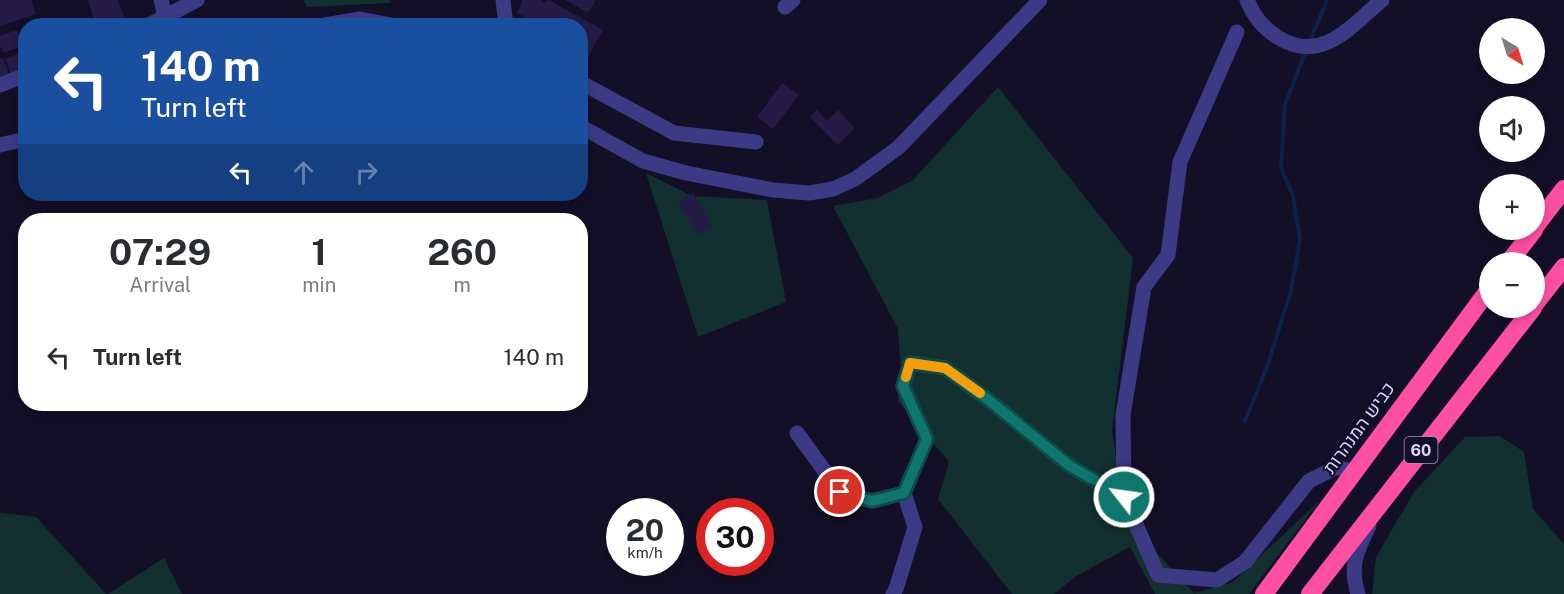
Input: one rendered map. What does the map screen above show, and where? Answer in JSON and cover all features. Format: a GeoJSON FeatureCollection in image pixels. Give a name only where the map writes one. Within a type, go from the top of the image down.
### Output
{"type":"FeatureCollection","features":[{"type":"Feature","properties":{"kind":"highway"},"geometry":{"type":"LineString","coordinates":[[1545,214],[1564,189]]}},
{"type":"Feature","properties":{"kind":"highway"},"geometry":{"type":"LineString","coordinates":[[1517,252],[1526,240]]}},
{"type":"Feature","properties":{"kind":"highway","name":"60"},"geometry":{"type":"LineString","coordinates":[[1545,292],[1564,267]]}},
{"type":"Feature","properties":{"kind":"highway","name":"כביש המנהרות"},"geometry":{"type":"LineString","coordinates":[[1264,594],[1479,303]]}},
{"type":"Feature","properties":{"kind":"highway","name":"60"},"geometry":{"type":"LineString","coordinates":[[1310,594],[1525,318]]}},
{"type":"Feature","properties":{"kind":"street"},"geometry":{"type":"LineString","coordinates":[[161,0],[165,16]]}},
{"type":"Feature","properties":{"kind":"street"},"geometry":{"type":"LineString","coordinates":[[161,18],[197,0]]}},
{"type":"Feature","properties":{"kind":"street"},"geometry":{"type":"LineString","coordinates":[[503,0],[505,18]]}},
{"type":"Feature","properties":{"kind":"street"},"geometry":{"type":"LineString","coordinates":[[588,130],[643,161],[686,173],[773,190],[809,193],[833,189],[855,179],[899,147],[1040,0]]}},
{"type":"Feature","properties":{"kind":"street"},"geometry":{"type":"LineString","coordinates":[[1246,0],[1252,14],[1264,29],[1302,48],[1318,47],[1334,40],[1382,0]]}},
{"type":"Feature","properties":{"kind":"street"},"geometry":{"type":"LineString","coordinates":[[1237,32],[1180,162],[1168,255],[1144,286],[1123,415],[1124,497],[1158,575],[1217,580],[1245,562],[1309,481],[1337,467],[1353,472]]}},
{"type":"Feature","properties":{"kind":"street"},"geometry":{"type":"LineString","coordinates":[[0,85],[18,78]]}},
{"type":"Feature","properties":{"kind":"street"},"geometry":{"type":"LineString","coordinates":[[588,86],[674,133],[756,142]]}},
{"type":"Feature","properties":{"kind":"street"},"geometry":{"type":"LineString","coordinates":[[0,145],[18,141]]}},
{"type":"Feature","properties":{"kind":"street"},"geometry":{"type":"LineString","coordinates":[[893,594],[915,527],[904,493],[927,439],[903,386],[910,363],[945,368],[1070,466],[1124,497]]}},
{"type":"Feature","properties":{"kind":"street"},"geometry":{"type":"LineString","coordinates":[[797,433],[840,492],[872,501],[904,493]]}},
{"type":"Feature","properties":{"kind":"street"},"geometry":{"type":"LineString","coordinates":[[1358,594],[1353,569],[1354,560],[1377,506]]}},
{"type":"Feature","properties":{"kind":"green space"},"geometry":{"type":"Polygon","coordinates":[[[304,0],[390,0],[390,3],[307,7],[304,0]]]}},
{"type":"Feature","properties":{"kind":"green space"},"geometry":{"type":"Polygon","coordinates":[[[998,87],[1133,258],[1112,431],[1125,519],[1194,593],[1233,582],[1320,500],[1249,594],[1155,594],[1130,547],[1076,576],[1054,594],[1012,594],[938,499],[949,462],[898,401],[901,373],[898,329],[833,206],[878,198],[913,180],[998,87]]]}},
{"type":"Feature","properties":{"kind":"green space"},"geometry":{"type":"Polygon","coordinates":[[[646,173],[692,196],[767,200],[786,302],[698,337],[646,173]]]}},
{"type":"Feature","properties":{"kind":"green space"},"geometry":{"type":"Polygon","coordinates":[[[1500,436],[1524,452],[1533,509],[1564,544],[1564,594],[1372,594],[1376,557],[1414,492],[1465,437],[1500,436]]]}},
{"type":"Feature","properties":{"kind":"green space"},"geometry":{"type":"Polygon","coordinates":[[[0,513],[36,517],[106,594],[0,594],[0,513]]]}},
{"type":"Feature","properties":{"kind":"green space"},"geometry":{"type":"Polygon","coordinates":[[[164,558],[182,594],[108,594],[164,558]]]}},
{"type":"Feature","properties":{"kind":"building"},"geometry":{"type":"Polygon","coordinates":[[[0,0],[31,0],[36,14],[18,18],[18,20],[0,26],[0,0]]]}},
{"type":"Feature","properties":{"kind":"building"},"geometry":{"type":"Polygon","coordinates":[[[88,0],[118,0],[124,18],[94,18],[88,0]]]}},
{"type":"Feature","properties":{"kind":"building"},"geometry":{"type":"Polygon","coordinates":[[[523,0],[541,0],[546,3],[549,0],[581,18],[524,18],[517,13],[523,0]]]}},
{"type":"Feature","properties":{"kind":"building"},"geometry":{"type":"Polygon","coordinates":[[[566,0],[596,0],[588,13],[566,0]]]}},
{"type":"Feature","properties":{"kind":"building"},"geometry":{"type":"Polygon","coordinates":[[[588,22],[603,30],[588,57],[588,22]]]}},
{"type":"Feature","properties":{"kind":"building"},"geometry":{"type":"Polygon","coordinates":[[[17,30],[18,47],[3,53],[0,36],[17,30]]]}},
{"type":"Feature","properties":{"kind":"building"},"geometry":{"type":"Polygon","coordinates":[[[18,54],[18,72],[11,74],[5,59],[18,54]]]}},
{"type":"Feature","properties":{"kind":"building"},"geometry":{"type":"Polygon","coordinates":[[[3,58],[9,74],[0,77],[0,59],[3,58]]]}},
{"type":"Feature","properties":{"kind":"building"},"geometry":{"type":"Polygon","coordinates":[[[782,83],[799,95],[773,129],[757,117],[782,83]]]}},
{"type":"Feature","properties":{"kind":"building"},"geometry":{"type":"Polygon","coordinates":[[[817,110],[827,121],[838,110],[855,128],[838,145],[810,117],[817,110]]]}},
{"type":"Feature","properties":{"kind":"building"},"geometry":{"type":"Polygon","coordinates":[[[693,193],[713,226],[700,235],[678,203],[693,193]]]}},
{"type":"Feature","properties":{"kind":"waterway"},"geometry":{"type":"LineString","coordinates":[[1310,41],[1327,0]]}},
{"type":"Feature","properties":{"kind":"waterway"},"geometry":{"type":"LineString","coordinates":[[1245,421],[1267,367],[1291,291],[1300,239],[1293,196],[1281,167],[1285,104],[1306,51]]}},
{"type":"Feature","properties":{"kind":"slow traffic"},"geometry":{"type":"LineString","coordinates":[[906,377],[910,363],[945,368],[980,393]]}},
{"type":"Feature","properties":{"kind":"route"},"geometry":{"type":"LineString","coordinates":[[840,492],[872,501],[904,493],[927,439],[903,386],[910,363],[945,368],[1070,466],[1124,497]]}}]}
